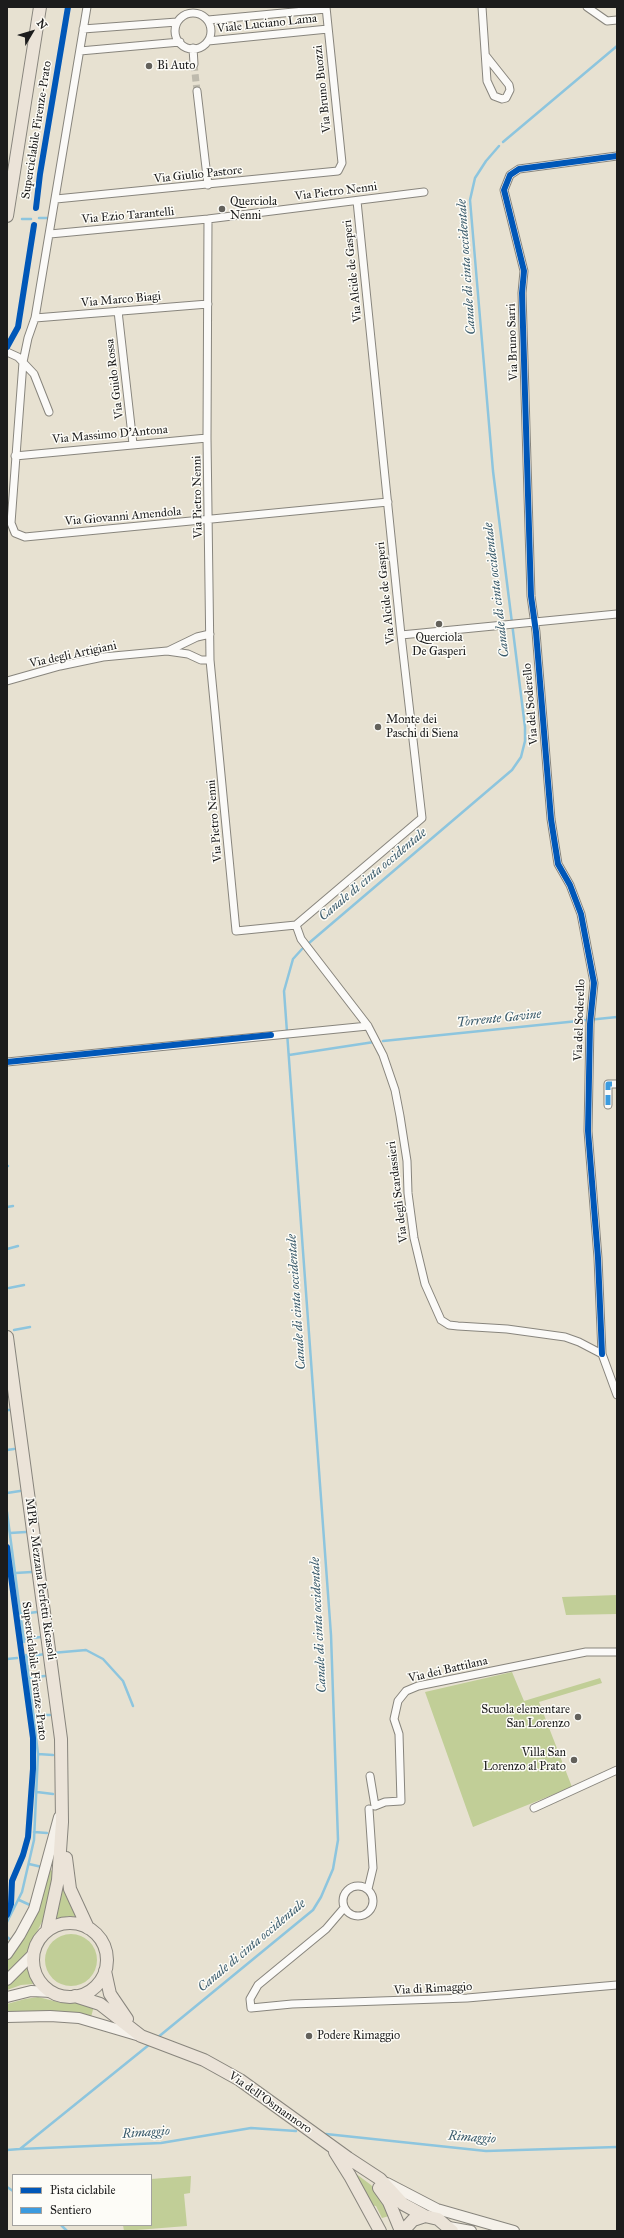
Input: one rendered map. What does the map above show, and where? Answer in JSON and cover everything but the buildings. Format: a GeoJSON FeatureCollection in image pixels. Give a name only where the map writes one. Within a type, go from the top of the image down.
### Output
{"type":"FeatureCollection","features":[{"type":"Feature","properties":{"kind":"main road"},"geometry":{"type":"LineString","coordinates":[[7,216],[40,7]]}},
{"type":"Feature","properties":{"kind":"main road","name":"MPR - Mezzana Perfetti Ricasoli"},"geometry":{"type":"LineString","coordinates":[[7,1337],[61,1739],[62,1822],[58,1880],[47,1932]]}},
{"type":"Feature","properties":{"kind":"main road"},"geometry":{"type":"LineString","coordinates":[[7,1954],[20,1935],[38,1898],[62,1807]]}},
{"type":"Feature","properties":{"kind":"main road","name":"MPR - Mezzana Perfetti Ricasoli"},"geometry":{"type":"LineString","coordinates":[[62,1822],[70,1889],[76,1906],[88,1928]]}},
{"type":"Feature","properties":{"kind":"main road"},"geometry":{"type":"LineString","coordinates":[[7,1980],[34,1953],[39,1941],[47,1932],[58,1925],[70,1923],[88,1928]]}},
{"type":"Feature","properties":{"kind":"main road","name":"Via dell'Osmannoro"},"geometry":{"type":"LineString","coordinates":[[88,1928],[98,1936],[104,1947],[107,1959],[105,1971],[110,1994],[118,2008],[143,2036]]}},
{"type":"Feature","properties":{"kind":"main road"},"geometry":{"type":"LineString","coordinates":[[34,1953],[34,1966],[38,1978],[52,1992]]}},
{"type":"Feature","properties":{"kind":"main road"},"geometry":{"type":"LineString","coordinates":[[75,1996],[91,1990],[100,1982],[105,1971]]}},
{"type":"Feature","properties":{"kind":"main road","name":"Via dell'Osmannoro"},"geometry":{"type":"LineString","coordinates":[[7,1997],[31,1991],[52,1992],[61,1996],[75,1996],[100,2004],[143,2036],[204,2060],[240,2080],[348,2158],[380,2179],[437,2209],[514,2231]]}},
{"type":"Feature","properties":{"kind":"main road"},"geometry":{"type":"LineString","coordinates":[[7,2017],[50,2016],[79,2018],[143,2036]]}},
{"type":"Feature","properties":{"kind":"main road"},"geometry":{"type":"LineString","coordinates":[[327,2143],[350,2176],[380,2231]]}},
{"type":"Feature","properties":{"kind":"main road","name":"Via dell'Osmannoro"},"geometry":{"type":"LineString","coordinates":[[348,2158],[375,2183],[389,2202],[402,2231],[413,2220],[425,2216]]}},
{"type":"Feature","properties":{"kind":"main road","name":"Via dell'Osmannoro"},"geometry":{"type":"LineString","coordinates":[[380,2179],[403,2204],[425,2216],[438,2219],[450,2229],[471,2231]]}},
{"type":"Feature","properties":{"kind":"street"},"geometry":{"type":"LineString","coordinates":[[15,456],[23,392],[23,362],[28,338],[35,318],[87,7]]}},
{"type":"Feature","properties":{"kind":"street"},"geometry":{"type":"LineString","coordinates":[[482,7],[488,81],[491,91],[498,98],[506,98],[510,90],[510,85],[486,56]]}},
{"type":"Feature","properties":{"kind":"street"},"geometry":{"type":"LineString","coordinates":[[587,7],[607,21],[617,20]]}},
{"type":"Feature","properties":{"kind":"street","name":"Viale Luciano Lama"},"geometry":{"type":"LineString","coordinates":[[208,20],[326,8]]}},
{"type":"Feature","properties":{"kind":"street","name":"Via Bruno Buozzi"},"geometry":{"type":"LineString","coordinates":[[326,8],[341,168]]}},
{"type":"Feature","properties":{"kind":"street","name":"Viale Luciano Lama"},"geometry":{"type":"LineString","coordinates":[[83,29],[178,22],[184,15],[192,10],[201,14],[208,20],[211,30],[208,41]]}},
{"type":"Feature","properties":{"kind":"street"},"geometry":{"type":"LineString","coordinates":[[178,22],[176,33],[180,42]]}},
{"type":"Feature","properties":{"kind":"street","name":"Viale Luciano Lama"},"geometry":{"type":"LineString","coordinates":[[193,48],[202,46],[208,41],[328,29]]}},
{"type":"Feature","properties":{"kind":"street"},"geometry":{"type":"LineString","coordinates":[[80,51],[180,42],[193,48],[194,64]]}},
{"type":"Feature","properties":{"kind":"street"},"geometry":{"type":"LineString","coordinates":[[197,91],[208,185]]}},
{"type":"Feature","properties":{"kind":"street","name":"Via Bruno Sarri"},"geometry":{"type":"LineString","coordinates":[[535,621],[531,596],[522,293],[524,271],[504,190],[505,183],[510,175],[519,169],[617,156]]}},
{"type":"Feature","properties":{"kind":"street","name":"Via Giulio Pastore"},"geometry":{"type":"LineString","coordinates":[[56,199],[335,172],[341,168]]}},
{"type":"Feature","properties":{"kind":"street","name":"Via Pietro Nenni"},"geometry":{"type":"LineString","coordinates":[[296,925],[236,930],[210,660],[207,438],[208,219],[424,192]]}},
{"type":"Feature","properties":{"kind":"street","name":"Via Alcide de Gasperi"},"geometry":{"type":"LineString","coordinates":[[296,925],[422,818],[401,635],[357,201]]}},
{"type":"Feature","properties":{"kind":"street","name":"Via Ezio Tarantelli"},"geometry":{"type":"LineString","coordinates":[[50,234],[208,219]]}},
{"type":"Feature","properties":{"kind":"street","name":"Via Marco Biagi"},"geometry":{"type":"LineString","coordinates":[[35,318],[208,304]]}},
{"type":"Feature","properties":{"kind":"street","name":"Via Guido Rossa"},"geometry":{"type":"LineString","coordinates":[[118,311],[134,444]]}},
{"type":"Feature","properties":{"kind":"street"},"geometry":{"type":"LineString","coordinates":[[7,352],[23,362],[39,382],[49,412]]}},
{"type":"Feature","properties":{"kind":"street","name":"Via Massimo D'Antona"},"geometry":{"type":"LineString","coordinates":[[15,456],[207,438]]}},
{"type":"Feature","properties":{"kind":"street","name":"Via Giovanni Amendola"},"geometry":{"type":"LineString","coordinates":[[15,456],[11,524],[15,533],[25,537],[388,502]]}},
{"type":"Feature","properties":{"kind":"street"},"geometry":{"type":"LineString","coordinates":[[401,635],[617,614]]}},
{"type":"Feature","properties":{"kind":"street","name":"Via del Soderello"},"geometry":{"type":"LineString","coordinates":[[535,621],[551,819],[558,864],[570,885],[581,914],[594,983],[590,1024],[588,1131],[598,1258],[602,1354]]}},
{"type":"Feature","properties":{"kind":"street","name":"Via degli Artigiani"},"geometry":{"type":"LineString","coordinates":[[167,651],[197,637],[210,634]]}},
{"type":"Feature","properties":{"kind":"street","name":"Via degli Artigiani"},"geometry":{"type":"LineString","coordinates":[[7,682],[60,666],[103,657],[167,651],[188,654],[201,660],[210,660]]}},
{"type":"Feature","properties":{"kind":"street","name":"Via degli Scardassieri"},"geometry":{"type":"LineString","coordinates":[[296,925],[301,939],[368,1026],[383,1054],[395,1090],[407,1161],[408,1194],[414,1238],[425,1284],[441,1320],[449,1325],[507,1329],[565,1337],[602,1354]]}},
{"type":"Feature","properties":{"kind":"street"},"geometry":{"type":"LineString","coordinates":[[7,1062],[368,1026]]}},
{"type":"Feature","properties":{"kind":"street"},"geometry":{"type":"LineString","coordinates":[[608,1105],[608,1084],[617,1084]]}},
{"type":"Feature","properties":{"kind":"street"},"geometry":{"type":"LineString","coordinates":[[602,1354],[617,1395]]}},
{"type":"Feature","properties":{"kind":"street","name":"Via dei Battilana"},"geometry":{"type":"LineString","coordinates":[[370,1776],[375,1806],[385,1802],[401,1801],[399,1734],[394,1720],[398,1701],[406,1691],[418,1686],[586,1652],[617,1652]]}},
{"type":"Feature","properties":{"kind":"street"},"geometry":{"type":"LineString","coordinates":[[534,1808],[617,1770]]}},
{"type":"Feature","properties":{"kind":"street"},"geometry":{"type":"LineString","coordinates":[[368,1889],[373,1868],[369,1809]]}},
{"type":"Feature","properties":{"kind":"street"},"geometry":{"type":"LineString","coordinates":[[358,1886],[368,1889],[374,1902],[370,1912],[366,1915],[356,1917],[351,1915],[344,1908],[343,1898],[349,1889],[358,1886]]}},
{"type":"Feature","properties":{"kind":"street","name":"Via di Rimaggio"},"geometry":{"type":"LineString","coordinates":[[344,1908],[326,1929],[258,1985],[250,1998],[251,2008],[292,2004],[467,1998],[617,1984]]}},
{"type":"Feature","properties":{"kind":"green space"},"geometry":{"type":"Polygon","coordinates":[[[617,1595],[617,1614],[566,1615],[562,1597],[617,1595]]]}},
{"type":"Feature","properties":{"kind":"green space"},"geometry":{"type":"Polygon","coordinates":[[[512,1672],[524,1701],[600,1678],[602,1683],[539,1702],[572,1787],[473,1827],[425,1692],[512,1672]]]}},
{"type":"Feature","properties":{"kind":"green space"},"geometry":{"type":"Polygon","coordinates":[[[50,1870],[53,1871],[53,1879],[48,1910],[24,1957],[7,1976],[7,1960],[40,1903],[50,1870]]]}},
{"type":"Feature","properties":{"kind":"green space"},"geometry":{"type":"Polygon","coordinates":[[[65,1883],[77,1917],[69,1916],[56,1920],[63,1884],[65,1883]]]}},
{"type":"Feature","properties":{"kind":"green space"},"geometry":{"type":"Polygon","coordinates":[[[71,1934],[81,1936],[89,1942],[95,1950],[97,1960],[95,1970],[89,1978],[81,1984],[71,1986],[61,1984],[53,1978],[47,1970],[45,1960],[47,1950],[53,1942],[61,1936],[71,1934]]]}},
{"type":"Feature","properties":{"kind":"green space"},"geometry":{"type":"Polygon","coordinates":[[[28,1967],[33,1984],[21,1985],[7,1990],[7,1985],[28,1967]]]}},
{"type":"Feature","properties":{"kind":"green space"},"geometry":{"type":"Polygon","coordinates":[[[38,1997],[62,2003],[82,2003],[94,2006],[91,2017],[7,2015],[7,2004],[38,1997]]]}},
{"type":"Feature","properties":{"kind":"green space"},"geometry":{"type":"Polygon","coordinates":[[[351,2170],[371,2185],[380,2196],[389,2216],[382,2218],[376,2206],[369,2205],[351,2170]]]}},
{"type":"Feature","properties":{"kind":"green space"},"geometry":{"type":"Polygon","coordinates":[[[191,2176],[190,2193],[184,2194],[187,2226],[124,2231],[123,2226],[152,2226],[152,2179],[191,2176]]]}},
{"type":"Feature","properties":{"kind":"waterway","name":"Canale di cinta occidentale"},"geometry":{"type":"LineString","coordinates":[[503,142],[617,46]]}},
{"type":"Feature","properties":{"kind":"waterway","name":"Canale di cinta occidentale"},"geometry":{"type":"LineString","coordinates":[[309,943],[512,770],[521,757],[525,741],[525,727],[493,471],[470,200],[475,178],[486,161],[499,146]]}},
{"type":"Feature","properties":{"kind":"waterway"},"geometry":{"type":"LineString","coordinates":[[39,218],[47,218]]}},
{"type":"Feature","properties":{"kind":"waterway"},"geometry":{"type":"LineString","coordinates":[[22,219],[31,219]]}},
{"type":"Feature","properties":{"kind":"waterway","name":"Canale di cinta occidentale"},"geometry":{"type":"LineString","coordinates":[[157,2038],[313,1910],[321,1897],[333,1869],[338,1840],[331,1635],[284,991],[293,959],[302,949]]}},
{"type":"Feature","properties":{"kind":"waterway","name":"Torrente Gavine"},"geometry":{"type":"LineString","coordinates":[[383,1041],[617,1017]]}},
{"type":"Feature","properties":{"kind":"waterway","name":"Torrente Gavine"},"geometry":{"type":"LineString","coordinates":[[289,1055],[374,1042]]}},
{"type":"Feature","properties":{"kind":"waterway"},"geometry":{"type":"LineString","coordinates":[[7,1207],[13,1206]]}},
{"type":"Feature","properties":{"kind":"waterway"},"geometry":{"type":"LineString","coordinates":[[7,1249],[18,1246]]}},
{"type":"Feature","properties":{"kind":"waterway"},"geometry":{"type":"LineString","coordinates":[[9,1288],[24,1285]]}},
{"type":"Feature","properties":{"kind":"waterway"},"geometry":{"type":"LineString","coordinates":[[14,1330],[30,1327]]}},
{"type":"Feature","properties":{"kind":"waterway"},"geometry":{"type":"LineString","coordinates":[[7,1450],[14,1449]]}},
{"type":"Feature","properties":{"kind":"waterway"},"geometry":{"type":"LineString","coordinates":[[7,1493],[20,1491]]}},
{"type":"Feature","properties":{"kind":"waterway"},"geometry":{"type":"LineString","coordinates":[[7,1512],[24,1642]]}},
{"type":"Feature","properties":{"kind":"waterway"},"geometry":{"type":"LineString","coordinates":[[10,1533],[26,1532]]}},
{"type":"Feature","properties":{"kind":"waterway"},"geometry":{"type":"LineString","coordinates":[[15,1573],[32,1572]]}},
{"type":"Feature","properties":{"kind":"waterway"},"geometry":{"type":"LineString","coordinates":[[21,1614],[37,1612]]}},
{"type":"Feature","properties":{"kind":"waterway"},"geometry":{"type":"LineString","coordinates":[[24,1639],[41,1637]]}},
{"type":"Feature","properties":{"kind":"waterway"},"geometry":{"type":"LineString","coordinates":[[52,1653],[86,1650],[103,1659],[123,1681],[133,1706]]}},
{"type":"Feature","properties":{"kind":"waterway"},"geometry":{"type":"LineString","coordinates":[[25,1657],[45,1654]]}},
{"type":"Feature","properties":{"kind":"waterway"},"geometry":{"type":"LineString","coordinates":[[7,1922],[22,1892],[34,1840],[38,1754],[26,1655]]}},
{"type":"Feature","properties":{"kind":"waterway"},"geometry":{"type":"LineString","coordinates":[[7,1659],[17,1658]]}},
{"type":"Feature","properties":{"kind":"waterway"},"geometry":{"type":"LineString","coordinates":[[28,1678],[45,1676]]}},
{"type":"Feature","properties":{"kind":"waterway"},"geometry":{"type":"LineString","coordinates":[[34,1715],[50,1715]]}},
{"type":"Feature","properties":{"kind":"waterway"},"geometry":{"type":"LineString","coordinates":[[38,1754],[53,1755]]}},
{"type":"Feature","properties":{"kind":"waterway"},"geometry":{"type":"LineString","coordinates":[[37,1792],[53,1794]]}},
{"type":"Feature","properties":{"kind":"waterway"},"geometry":{"type":"LineString","coordinates":[[34,1832],[47,1833]]}},
{"type":"Feature","properties":{"kind":"waterway"},"geometry":{"type":"LineString","coordinates":[[29,1864],[42,1867]]}},
{"type":"Feature","properties":{"kind":"waterway"},"geometry":{"type":"LineString","coordinates":[[19,1900],[30,1905]]}},
{"type":"Feature","properties":{"kind":"waterway"},"geometry":{"type":"LineString","coordinates":[[7,1937],[11,1940]]}},
{"type":"Feature","properties":{"kind":"waterway","name":"Canale di cinta occidentale"},"geometry":{"type":"LineString","coordinates":[[7,2150],[20,2149],[150,2044]]}},
{"type":"Feature","properties":{"kind":"waterway","name":"Rimaggio"},"geometry":{"type":"LineString","coordinates":[[20,2149],[161,2143],[251,2128],[296,2131]]}},
{"type":"Feature","properties":{"kind":"waterway","name":"Rimaggio"},"geometry":{"type":"LineString","coordinates":[[326,2134],[486,2151],[617,2147]]}},
{"type":"Feature","properties":{"kind":"waterway"},"geometry":{"type":"LineString","coordinates":[[7,2187],[12,2190]]}},
{"type":"Feature","properties":{"kind":"waterway"},"geometry":{"type":"LineString","coordinates":[[62,2226],[67,2231]]}},
{"type":"Feature","properties":{"kind":"tunnel"},"geometry":{"type":"LineString","coordinates":[[194,64],[197,91]]}},
{"type":"Feature","properties":{"kind":"marked path"},"geometry":{"type":"LineString","coordinates":[[608,1105],[608,1084],[617,1084]]}},
{"type":"Feature","properties":{"kind":"cycle path","name":"Superciclabile Firenze-Prato"},"geometry":{"type":"LineString","coordinates":[[36,208],[40,174],[68,7]]}},
{"type":"Feature","properties":{"kind":"cycle path"},"geometry":{"type":"LineString","coordinates":[[602,1354],[598,1258],[588,1131],[590,1024],[594,983],[581,914],[570,885],[558,864],[551,819],[536,632],[531,596],[522,293],[524,271],[504,190],[510,175],[519,169],[617,156]]}},
{"type":"Feature","properties":{"kind":"cycle path"},"geometry":{"type":"LineString","coordinates":[[7,347],[18,327],[34,225]]}},
{"type":"Feature","properties":{"kind":"cycle path"},"geometry":{"type":"LineString","coordinates":[[7,1062],[271,1035]]}},
{"type":"Feature","properties":{"kind":"cycle path","name":"Superciclabile Firenze-Prato"},"geometry":{"type":"LineString","coordinates":[[7,1547],[33,1738],[33,1769],[28,1837],[23,1855],[12,1881],[11,1904],[7,1915]]}},
{"type":"Feature","properties":{"kind":"place","name":"Bi Auto"},"geometry":{"type":"Point","coordinates":[149,66]}},
{"type":"Feature","properties":{"kind":"place","name":"Querciola Nenni"},"geometry":{"type":"Point","coordinates":[222,209]}},
{"type":"Feature","properties":{"kind":"place","name":"Querciola De Gasperi"},"geometry":{"type":"Point","coordinates":[439,624]}},
{"type":"Feature","properties":{"kind":"place","name":"Monte dei Paschi di Siena"},"geometry":{"type":"Point","coordinates":[378,727]}},
{"type":"Feature","properties":{"kind":"place","name":"Scuola elementare San Lorenzo"},"geometry":{"type":"Point","coordinates":[578,1717]}},
{"type":"Feature","properties":{"kind":"place","name":"Villa San Lorenzo al Prato"},"geometry":{"type":"Point","coordinates":[574,1760]}},
{"type":"Feature","properties":{"kind":"place","name":"Podere Rimaggio"},"geometry":{"type":"Point","coordinates":[309,2036]}}]}
